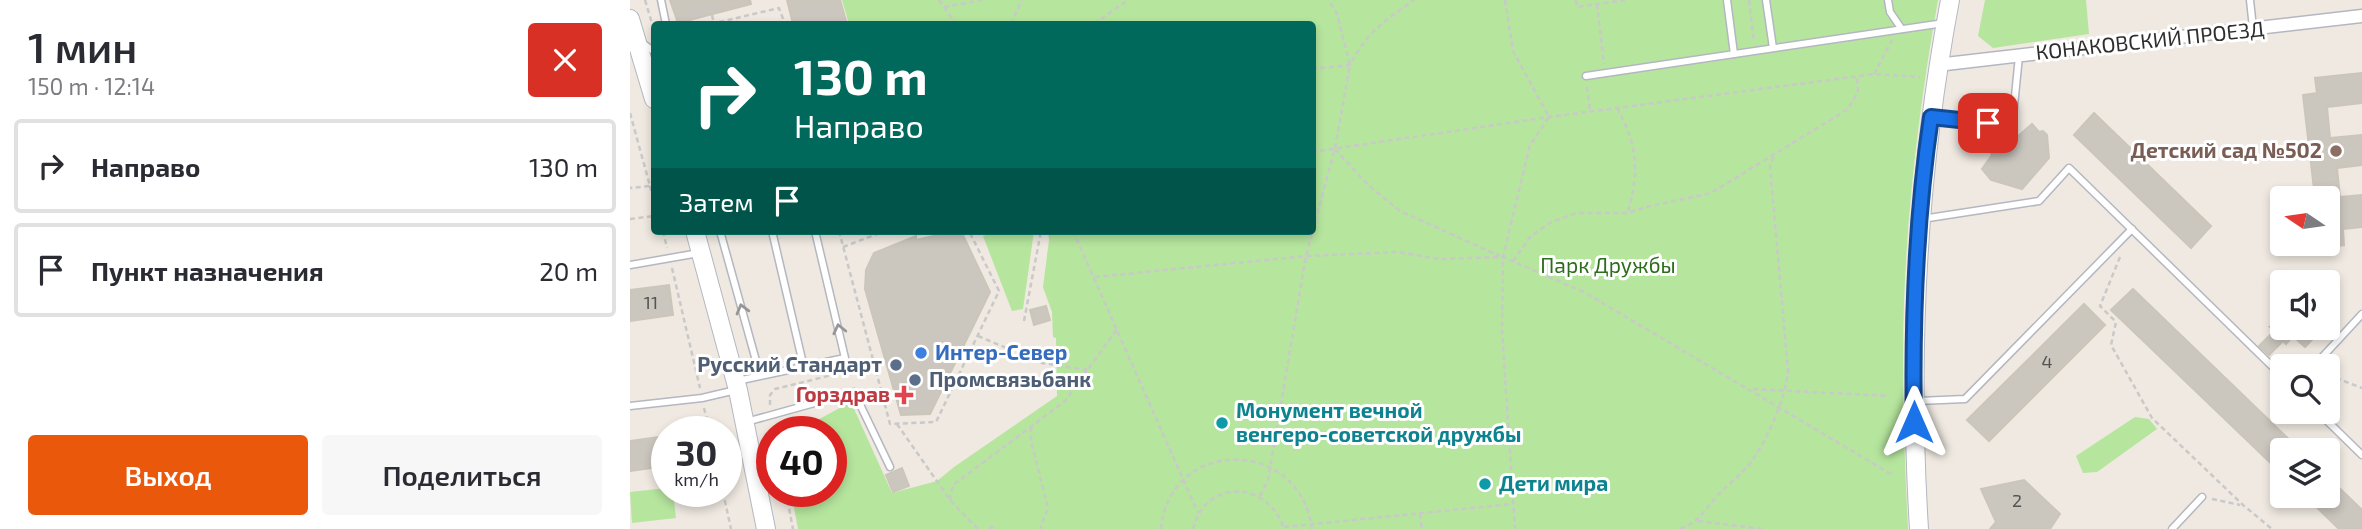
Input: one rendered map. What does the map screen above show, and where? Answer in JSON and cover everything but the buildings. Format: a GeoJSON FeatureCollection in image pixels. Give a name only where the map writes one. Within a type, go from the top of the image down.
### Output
{"type":"FeatureCollection","features":[{"type":"Feature","properties":{"kind":"street"},"geometry":{"type":"LineString","coordinates":[[1919,529],[1914,401],[1915,306],[1920,220],[1931,117],[1931,71],[1950,0]]}},
{"type":"Feature","properties":{"kind":"street","name":"КОНАКОВСКИЙ ПРОЕЗД"},"geometry":{"type":"LineString","coordinates":[[1931,71],[2020,56],[2362,16]]}},
{"type":"Feature","properties":{"kind":"street"},"geometry":{"type":"LineString","coordinates":[[630,19],[651,89]]}},
{"type":"Feature","properties":{"kind":"street"},"geometry":{"type":"LineString","coordinates":[[696,235],[737,386],[766,529]]}},
{"type":"Feature","properties":{"kind":"lane"},"geometry":{"type":"LineString","coordinates":[[661,0],[665,21]]}},
{"type":"Feature","properties":{"kind":"lane"},"geometry":{"type":"LineString","coordinates":[[1727,0],[1734,54]]}},
{"type":"Feature","properties":{"kind":"lane"},"geometry":{"type":"LineString","coordinates":[[1766,0],[1773,48]]}},
{"type":"Feature","properties":{"kind":"lane"},"geometry":{"type":"LineString","coordinates":[[1888,0],[1890,12],[1901,28]]}},
{"type":"Feature","properties":{"kind":"lane"},"geometry":{"type":"LineString","coordinates":[[2250,0],[2253,30]]}},
{"type":"Feature","properties":{"kind":"lane"},"geometry":{"type":"LineString","coordinates":[[1586,76],[1945,23]]}},
{"type":"Feature","properties":{"kind":"lane"},"geometry":{"type":"LineString","coordinates":[[636,37],[645,47],[651,48]]}},
{"type":"Feature","properties":{"kind":"lane"},"geometry":{"type":"LineString","coordinates":[[1931,117],[2012,126],[2020,56]]}},
{"type":"Feature","properties":{"kind":"lane"},"geometry":{"type":"LineString","coordinates":[[1920,220],[2039,201],[2069,168],[2270,364]]}},
{"type":"Feature","properties":{"kind":"lane"},"geometry":{"type":"LineString","coordinates":[[1914,401],[1965,399],[2132,229]]}},
{"type":"Feature","properties":{"kind":"lane"},"geometry":{"type":"LineString","coordinates":[[721,235],[760,375]]}},
{"type":"Feature","properties":{"kind":"lane"},"geometry":{"type":"LineString","coordinates":[[773,235],[804,368]]}},
{"type":"Feature","properties":{"kind":"lane"},"geometry":{"type":"LineString","coordinates":[[630,407],[702,398],[760,375],[845,358],[817,235]]}},
{"type":"Feature","properties":{"kind":"lane"},"geometry":{"type":"LineString","coordinates":[[630,265],[701,252]]}},
{"type":"Feature","properties":{"kind":"lane"},"geometry":{"type":"LineString","coordinates":[[2325,354],[2362,314]]}},
{"type":"Feature","properties":{"kind":"lane"},"geometry":{"type":"LineString","coordinates":[[744,423],[854,392],[890,467]]}},
{"type":"Feature","properties":{"kind":"lane"},"geometry":{"type":"LineString","coordinates":[[2330,424],[2362,455]]}},
{"type":"Feature","properties":{"kind":"lane"},"geometry":{"type":"LineString","coordinates":[[2172,529],[2202,497]]}},
{"type":"Feature","properties":{"kind":"path"},"geometry":{"type":"LineString","coordinates":[[646,0],[652,21]]}},
{"type":"Feature","properties":{"kind":"path"},"geometry":{"type":"LineString","coordinates":[[939,0],[954,21]]}},
{"type":"Feature","properties":{"kind":"path"},"geometry":{"type":"LineString","coordinates":[[944,7],[982,0]]}},
{"type":"Feature","properties":{"kind":"path"},"geometry":{"type":"LineString","coordinates":[[1012,21],[1022,0]]}},
{"type":"Feature","properties":{"kind":"path"},"geometry":{"type":"LineString","coordinates":[[1098,21],[1128,0]]}},
{"type":"Feature","properties":{"kind":"path"},"geometry":{"type":"LineString","coordinates":[[1329,0],[1337,14],[1350,65]]}},
{"type":"Feature","properties":{"kind":"path"},"geometry":{"type":"LineString","coordinates":[[1316,219],[1335,148],[1350,65],[1358,49],[1373,30],[1415,0]]}},
{"type":"Feature","properties":{"kind":"path"},"geometry":{"type":"LineString","coordinates":[[1505,0],[1513,51],[1549,117]]}},
{"type":"Feature","properties":{"kind":"path"},"geometry":{"type":"LineString","coordinates":[[1576,0],[1577,8],[1625,0]]}},
{"type":"Feature","properties":{"kind":"path"},"geometry":{"type":"LineString","coordinates":[[1749,0],[1756,50]]}},
{"type":"Feature","properties":{"kind":"path"},"geometry":{"type":"LineString","coordinates":[[1597,4],[1605,74]]}},
{"type":"Feature","properties":{"kind":"path"},"geometry":{"type":"LineString","coordinates":[[725,21],[779,8],[784,21]]}},
{"type":"Feature","properties":{"kind":"path"},"geometry":{"type":"LineString","coordinates":[[712,15],[713,21]]}},
{"type":"Feature","properties":{"kind":"path"},"geometry":{"type":"LineString","coordinates":[[1874,74],[1894,37]]}},
{"type":"Feature","properties":{"kind":"path"},"geometry":{"type":"LineString","coordinates":[[1316,69],[1350,65]]}},
{"type":"Feature","properties":{"kind":"path"},"geometry":{"type":"LineString","coordinates":[[1316,151],[1590,111],[1874,74],[1931,71]]}},
{"type":"Feature","properties":{"kind":"path"},"geometry":{"type":"LineString","coordinates":[[1586,76],[1590,111]]}},
{"type":"Feature","properties":{"kind":"path"},"geometry":{"type":"LineString","coordinates":[[1513,261],[1531,236],[1551,222],[1577,213],[1627,213],[1710,193],[1848,109],[1858,92],[1857,77]]}},
{"type":"Feature","properties":{"kind":"path"},"geometry":{"type":"LineString","coordinates":[[1617,108],[1629,131],[1636,160],[1634,187],[1627,213]]}},
{"type":"Feature","properties":{"kind":"path"},"geometry":{"type":"LineString","coordinates":[[630,113],[651,190]]}},
{"type":"Feature","properties":{"kind":"path"},"geometry":{"type":"LineString","coordinates":[[1515,529],[1502,331],[1503,257],[1530,145],[1549,117]]}},
{"type":"Feature","properties":{"kind":"path"},"geometry":{"type":"LineString","coordinates":[[1335,148],[1368,185],[1400,211],[1584,292],[1891,474]]}},
{"type":"Feature","properties":{"kind":"path"},"geometry":{"type":"LineString","coordinates":[[1682,528],[1698,521],[1714,499],[1751,461],[1780,408],[1786,391],[1788,372],[1770,167],[1774,155]]}},
{"type":"Feature","properties":{"kind":"path"},"geometry":{"type":"LineString","coordinates":[[630,188],[650,186]]}},
{"type":"Feature","properties":{"kind":"path"},"geometry":{"type":"LineString","coordinates":[[630,219],[651,216]]}},
{"type":"Feature","properties":{"kind":"path"},"geometry":{"type":"LineString","coordinates":[[664,235],[690,343]]}},
{"type":"Feature","properties":{"kind":"path"},"geometry":{"type":"LineString","coordinates":[[840,235],[890,424],[936,422],[999,291],[971,235]]}},
{"type":"Feature","properties":{"kind":"path"},"geometry":{"type":"LineString","coordinates":[[843,247],[874,235]]}},
{"type":"Feature","properties":{"kind":"path"},"geometry":{"type":"LineString","coordinates":[[1024,321],[1040,235]]}},
{"type":"Feature","properties":{"kind":"path"},"geometry":{"type":"LineString","coordinates":[[1075,235],[1198,513]]}},
{"type":"Feature","properties":{"kind":"path"},"geometry":{"type":"LineString","coordinates":[[1260,496],[1268,480],[1312,235]]}},
{"type":"Feature","properties":{"kind":"path"},"geometry":{"type":"LineString","coordinates":[[1095,277],[1306,256],[1398,251],[1439,259],[1503,257]]}},
{"type":"Feature","properties":{"kind":"path"},"geometry":{"type":"LineString","coordinates":[[2121,254],[2100,306],[2116,322],[2111,345],[2152,418],[2243,506],[2272,529]]}},
{"type":"Feature","properties":{"kind":"path"},"geometry":{"type":"LineString","coordinates":[[950,499],[953,485],[1065,401],[1118,328]]}},
{"type":"Feature","properties":{"kind":"path"},"geometry":{"type":"LineString","coordinates":[[978,336],[1042,363],[1088,370]]}},
{"type":"Feature","properties":{"kind":"path"},"geometry":{"type":"LineString","coordinates":[[772,415],[769,400],[775,389],[874,365]]}},
{"type":"Feature","properties":{"kind":"path"},"geometry":{"type":"LineString","coordinates":[[2340,380],[2362,388]]}},
{"type":"Feature","properties":{"kind":"path"},"geometry":{"type":"LineString","coordinates":[[1750,389],[1889,396]]}},
{"type":"Feature","properties":{"kind":"path"},"geometry":{"type":"LineString","coordinates":[[897,424],[950,499],[978,529]]}},
{"type":"Feature","properties":{"kind":"path"},"geometry":{"type":"LineString","coordinates":[[1031,427],[1031,441],[1048,508],[1040,529]]}},
{"type":"Feature","properties":{"kind":"path"},"geometry":{"type":"LineString","coordinates":[[1161,529],[1169,500],[1184,480],[1195,471],[1220,461],[1246,459],[1282,474],[1300,494],[1306,505],[1311,527]]}},
{"type":"Feature","properties":{"kind":"path"},"geometry":{"type":"LineString","coordinates":[[1193,529],[1198,513],[1210,500],[1226,492],[1244,491],[1260,496],[1271,504],[1284,528],[1512,504]]}},
{"type":"Feature","properties":{"kind":"path"},"geometry":{"type":"LineString","coordinates":[[2202,497],[2243,506]]}},
{"type":"Feature","properties":{"kind":"path"},"geometry":{"type":"LineString","coordinates":[[726,507],[731,529]]}},
{"type":"Feature","properties":{"kind":"path"},"geometry":{"type":"LineString","coordinates":[[789,507],[793,529]]}},
{"type":"Feature","properties":{"kind":"path"},"geometry":{"type":"LineString","coordinates":[[1420,514],[1422,529]]}},
{"type":"Feature","properties":{"kind":"path"},"geometry":{"type":"LineString","coordinates":[[1698,521],[1763,529]]}},
{"type":"Feature","properties":{"kind":"path"},"geometry":{"type":"LineString","coordinates":[[990,529],[996,529]]}},
{"type":"Feature","properties":{"kind":"green space","name":"Парк Дружбы"},"geometry":{"type":"Polygon","coordinates":[[[842,0],[1938,0],[1918,134],[1906,269],[1903,380],[1908,529],[798,529],[794,507],[847,507],[847,416],[825,416],[851,402],[892,493],[937,481],[1057,396],[1056,338],[1053,337],[1052,312],[1043,287],[1048,235],[1316,235],[1316,21],[848,21],[842,0]]]}},
{"type":"Feature","properties":{"kind":"green space"},"geometry":{"type":"Polygon","coordinates":[[[1985,0],[2086,0],[2089,34],[1993,48],[1978,36],[1985,0]]]}},
{"type":"Feature","properties":{"kind":"green space"},"geometry":{"type":"Polygon","coordinates":[[[1033,235],[1023,309],[1012,311],[983,236],[1033,235]]]}},
{"type":"Feature","properties":{"kind":"green space"},"geometry":{"type":"Polygon","coordinates":[[[2135,417],[2149,419],[2157,429],[2097,472],[2083,473],[2076,456],[2135,417]]]}},
{"type":"Feature","properties":{"kind":"green space"},"geometry":{"type":"Polygon","coordinates":[[[651,490],[651,507],[675,507],[676,518],[632,523],[630,492],[651,490]]]}},
{"type":"Feature","properties":{"kind":"place","name":"Детский сад №502"},"geometry":{"type":"Point","coordinates":[2336,151]}},
{"type":"Feature","properties":{"kind":"place","name":"Интер-Север"},"geometry":{"type":"Point","coordinates":[921,353]}},
{"type":"Feature","properties":{"kind":"place","name":"Русский Стандарт"},"geometry":{"type":"Point","coordinates":[896,365]}},
{"type":"Feature","properties":{"kind":"place","name":"Промсвязьбанк"},"geometry":{"type":"Point","coordinates":[915,380]}},
{"type":"Feature","properties":{"kind":"place","name":"Горздрав"},"geometry":{"type":"Point","coordinates":[904,395]}},
{"type":"Feature","properties":{"kind":"place","name":"Монумент вечной венгеро-советской дружбы"},"geometry":{"type":"Point","coordinates":[1222,423]}},
{"type":"Feature","properties":{"kind":"place","name":"Дети мира"},"geometry":{"type":"Point","coordinates":[1485,484]}},
{"type":"Feature","properties":{"kind":"route"},"geometry":{"type":"LineString","coordinates":[[1914,422],[1915,306],[1920,220],[1931,117],[1988,123]]}}]}
